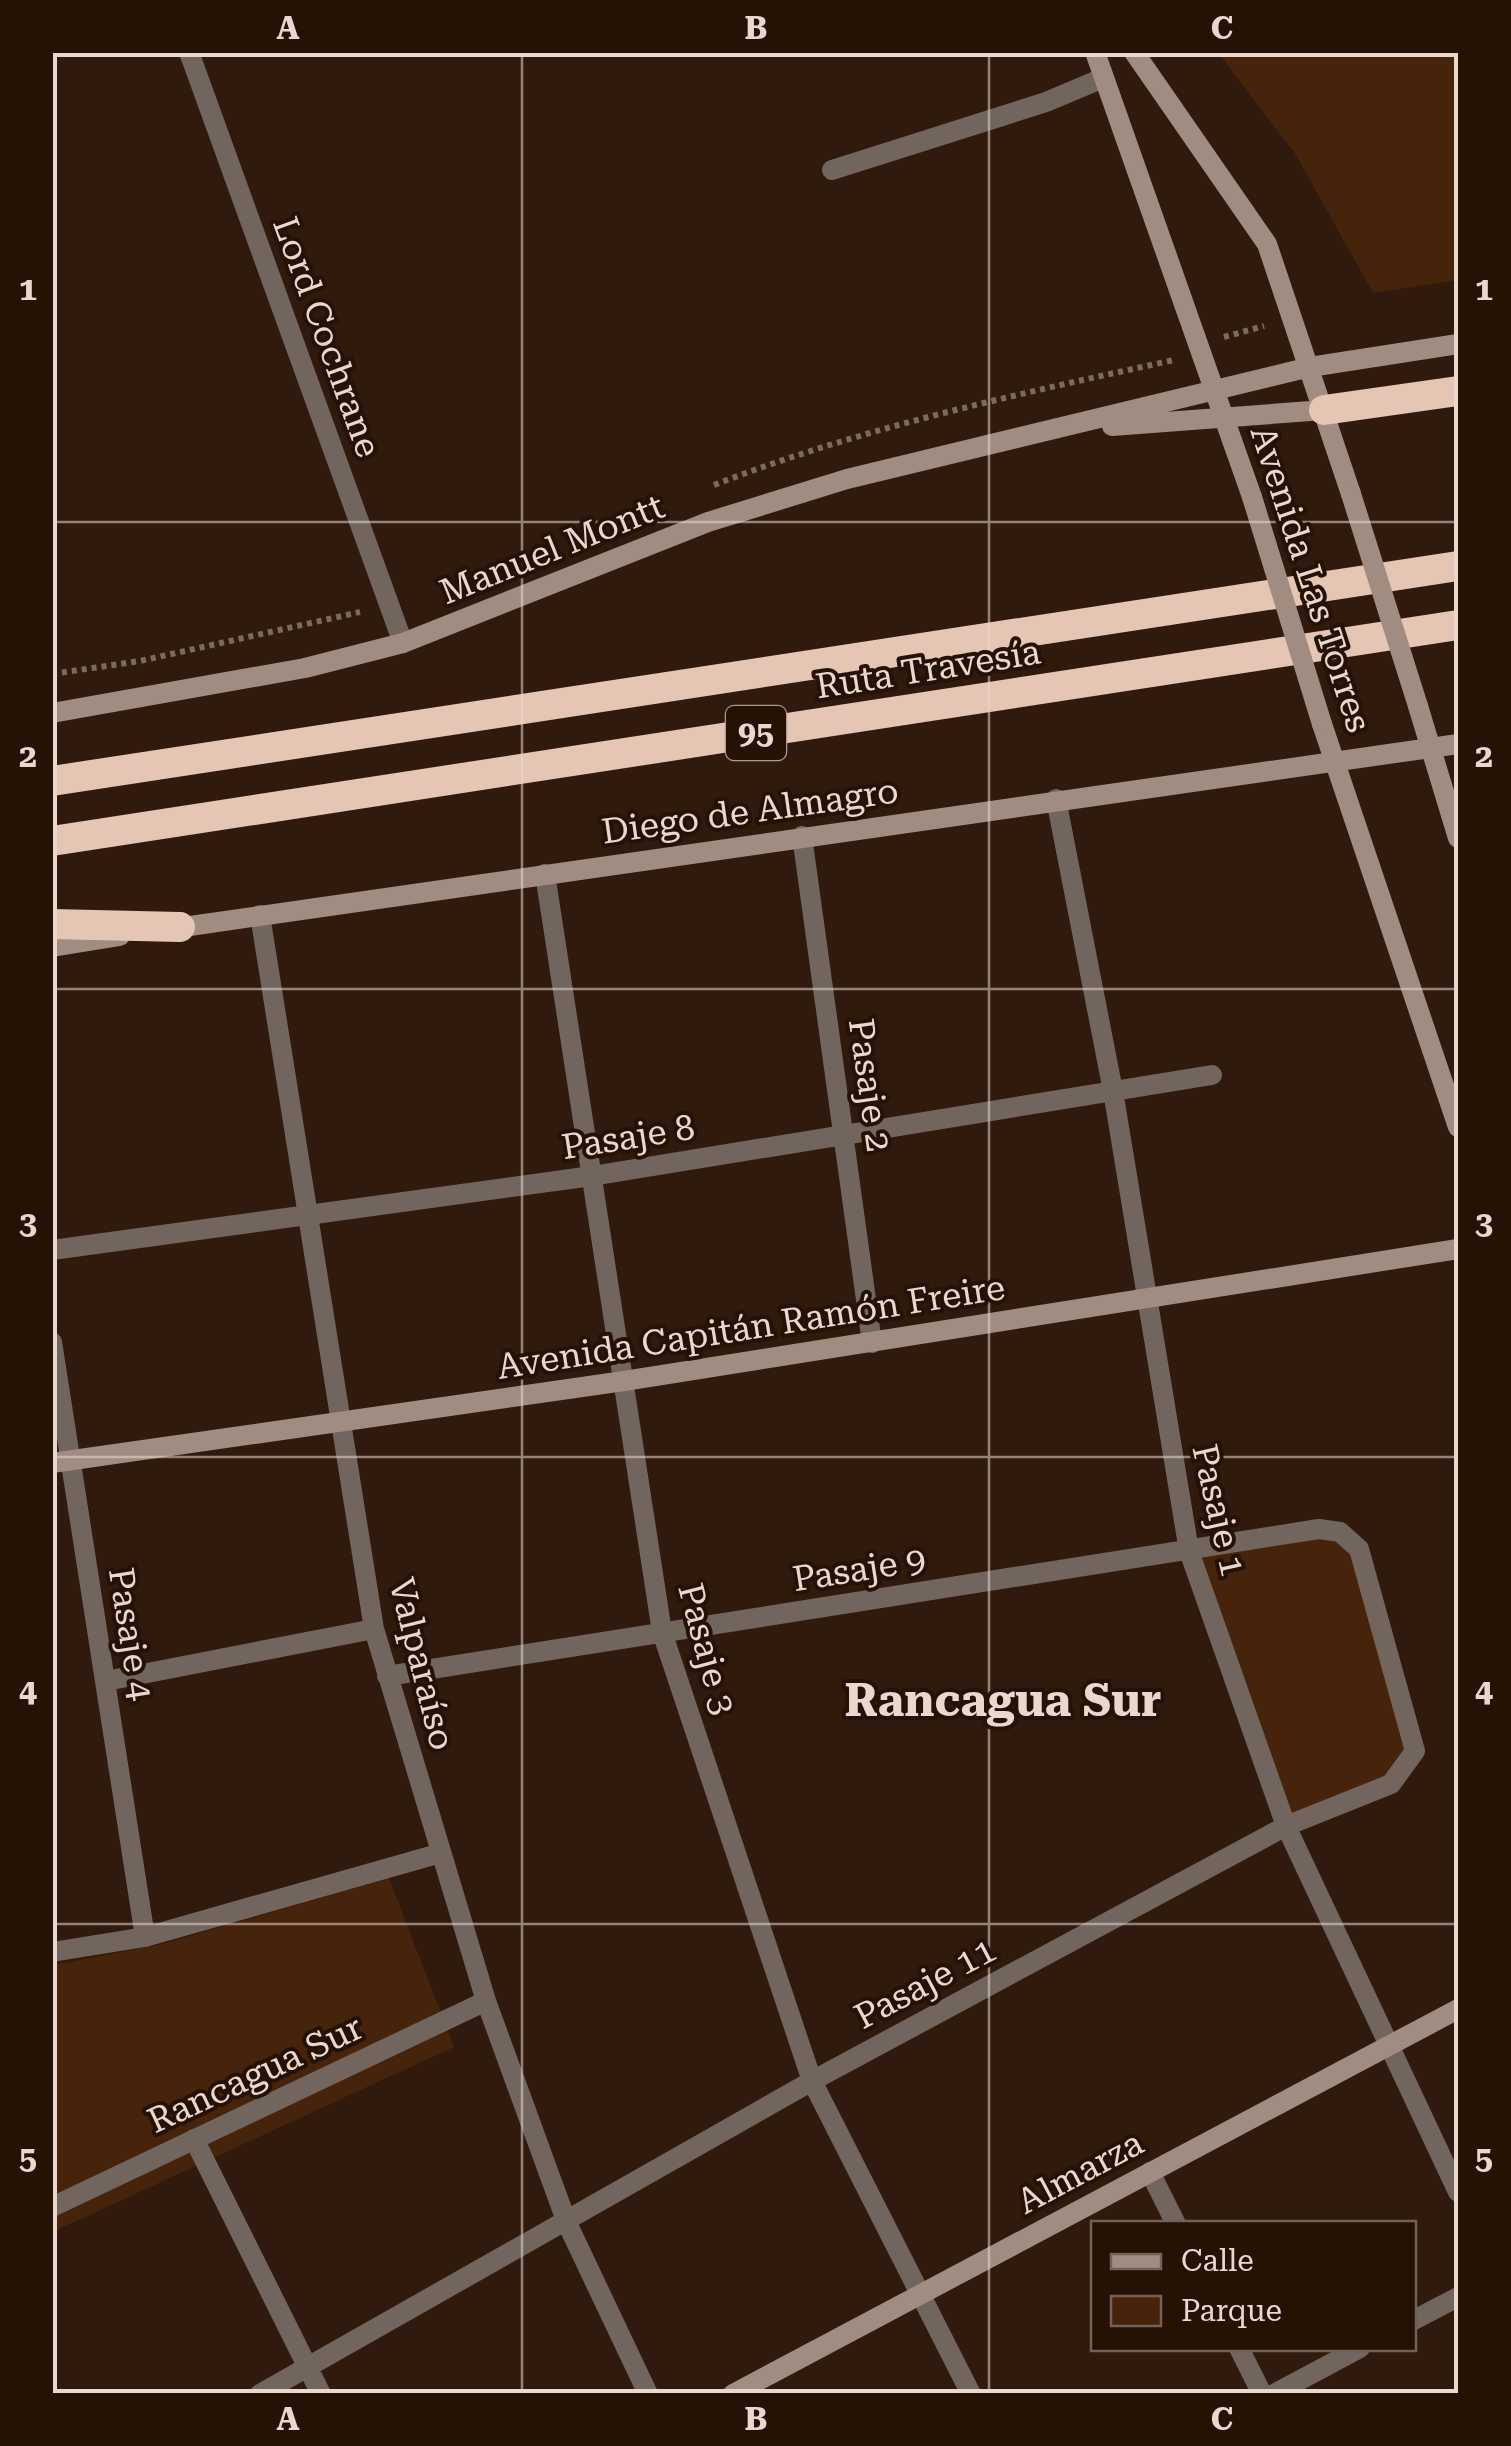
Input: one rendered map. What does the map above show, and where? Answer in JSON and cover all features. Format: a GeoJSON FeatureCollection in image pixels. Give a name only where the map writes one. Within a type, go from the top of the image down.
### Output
{"type":"FeatureCollection","features":[{"type":"Feature","properties":{"kind":"highway"},"geometry":{"type":"LineString","coordinates":[[1324,410],[1458,390]]}},
{"type":"Feature","properties":{"kind":"highway","name":"Ruta Travesía"},"geometry":{"type":"LineString","coordinates":[[52,781],[1458,566]]}},
{"type":"Feature","properties":{"kind":"highway","name":"Ruta Travesía"},"geometry":{"type":"LineString","coordinates":[[52,841],[1458,625]]}},
{"type":"Feature","properties":{"kind":"highway"},"geometry":{"type":"LineString","coordinates":[[52,924],[180,927]]}},
{"type":"Feature","properties":{"kind":"main road","name":"Avenida Las Torres"},"geometry":{"type":"LineString","coordinates":[[1095,52],[1226,420],[1322,724],[1458,1127]]}},
{"type":"Feature","properties":{"kind":"main road","name":"Avenida Las Torres"},"geometry":{"type":"LineString","coordinates":[[1134,52],[1266,244],[1324,410],[1458,838]]}},
{"type":"Feature","properties":{"kind":"main road","name":"Manuel Montt"},"geometry":{"type":"LineString","coordinates":[[52,713],[305,668],[403,643],[786,495],[1073,428],[1214,388],[1310,367],[1458,344]]}},
{"type":"Feature","properties":{"kind":"main road","name":"Manuel Montt"},"geometry":{"type":"LineString","coordinates":[[1073,428],[1324,410]]}},
{"type":"Feature","properties":{"kind":"main road","name":"Diego de Almagro"},"geometry":{"type":"LineString","coordinates":[[52,947],[1056,799],[1458,744]]}},
{"type":"Feature","properties":{"kind":"main road","name":"Avenida Capitán Ramón Freire"},"geometry":{"type":"LineString","coordinates":[[62,1462],[872,1343],[1458,1248]]}},
{"type":"Feature","properties":{"kind":"main road","name":"Almarza"},"geometry":{"type":"LineString","coordinates":[[733,2394],[1458,2010]]}},
{"type":"Feature","properties":{"kind":"street","name":"Lord Cochrane"},"geometry":{"type":"LineString","coordinates":[[189,52],[403,643]]}},
{"type":"Feature","properties":{"kind":"street"},"geometry":{"type":"LineString","coordinates":[[832,170],[1046,102],[1103,78]]}},
{"type":"Feature","properties":{"kind":"street","name":"Pasaje 1"},"geometry":{"type":"LineString","coordinates":[[1056,799],[1113,1091],[1188,1551],[1286,1826],[1458,2192]]}},
{"type":"Feature","properties":{"kind":"street","name":"Pasaje 2"},"geometry":{"type":"LineString","coordinates":[[802,836],[872,1343]]}},
{"type":"Feature","properties":{"kind":"street","name":"Pasaje 3"},"geometry":{"type":"LineString","coordinates":[[544,874],[662,1632],[812,2082],[971,2394]]}},
{"type":"Feature","properties":{"kind":"street","name":"Valparaíso"},"geometry":{"type":"LineString","coordinates":[[260,915],[374,1630],[486,2001],[567,2224],[648,2394]]}},
{"type":"Feature","properties":{"kind":"street","name":"Pasaje 8"},"geometry":{"type":"LineString","coordinates":[[52,1250],[309,1218],[592,1176],[1212,1075]]}},
{"type":"Feature","properties":{"kind":"street","name":"Pasaje 4"},"geometry":{"type":"LineString","coordinates":[[52,1342],[62,1462],[106,1680],[144,1937]]}},
{"type":"Feature","properties":{"kind":"street","name":"Pasaje 9"},"geometry":{"type":"LineString","coordinates":[[387,1676],[1319,1529],[1340,1532]]}},
{"type":"Feature","properties":{"kind":"street","name":"Pasaje 11"},"geometry":{"type":"LineString","coordinates":[[260,2394],[567,2224],[812,2082],[1286,1826],[1391,1784],[1414,1751],[1359,1548],[1340,1532]]}},
{"type":"Feature","properties":{"kind":"street"},"geometry":{"type":"LineString","coordinates":[[106,1680],[374,1630]]}},
{"type":"Feature","properties":{"kind":"street"},"geometry":{"type":"LineString","coordinates":[[52,1952],[144,1937],[441,1852]]}},
{"type":"Feature","properties":{"kind":"street","name":"Rancagua Sur"},"geometry":{"type":"LineString","coordinates":[[52,2206],[486,2001]]}},
{"type":"Feature","properties":{"kind":"street"},"geometry":{"type":"LineString","coordinates":[[194,2139],[321,2394]]}},
{"type":"Feature","properties":{"kind":"street"},"geometry":{"type":"LineString","coordinates":[[1150,2172],[1174,2221]]}},
{"type":"Feature","properties":{"kind":"street"},"geometry":{"type":"LineString","coordinates":[[1416,2319],[1458,2297]]}},
{"type":"Feature","properties":{"kind":"street"},"geometry":{"type":"LineString","coordinates":[[1240,2351],[1262,2394]]}},
{"type":"Feature","properties":{"kind":"street"},"geometry":{"type":"LineString","coordinates":[[1274,2394],[1354,2351]]}},
{"type":"Feature","properties":{"kind":"green space"},"geometry":{"type":"Polygon","coordinates":[[[1218,53],[1458,53],[1458,280],[1373,293],[1296,155],[1218,53]]]}},
{"type":"Feature","properties":{"kind":"green space"},"geometry":{"type":"Polygon","coordinates":[[[1319,1529],[1359,1549],[1415,1751],[1391,1784],[1286,1826],[1189,1551],[1319,1529]]]}},
{"type":"Feature","properties":{"kind":"green space"},"geometry":{"type":"Polygon","coordinates":[[[389,1878],[454,2047],[53,2232],[53,1965],[162,1944],[389,1878]]]}},
{"type":"Feature","properties":{"kind":"district","name":"Rancagua Sur"},"geometry":{"type":"Point","coordinates":[1003,1700]}}]}
